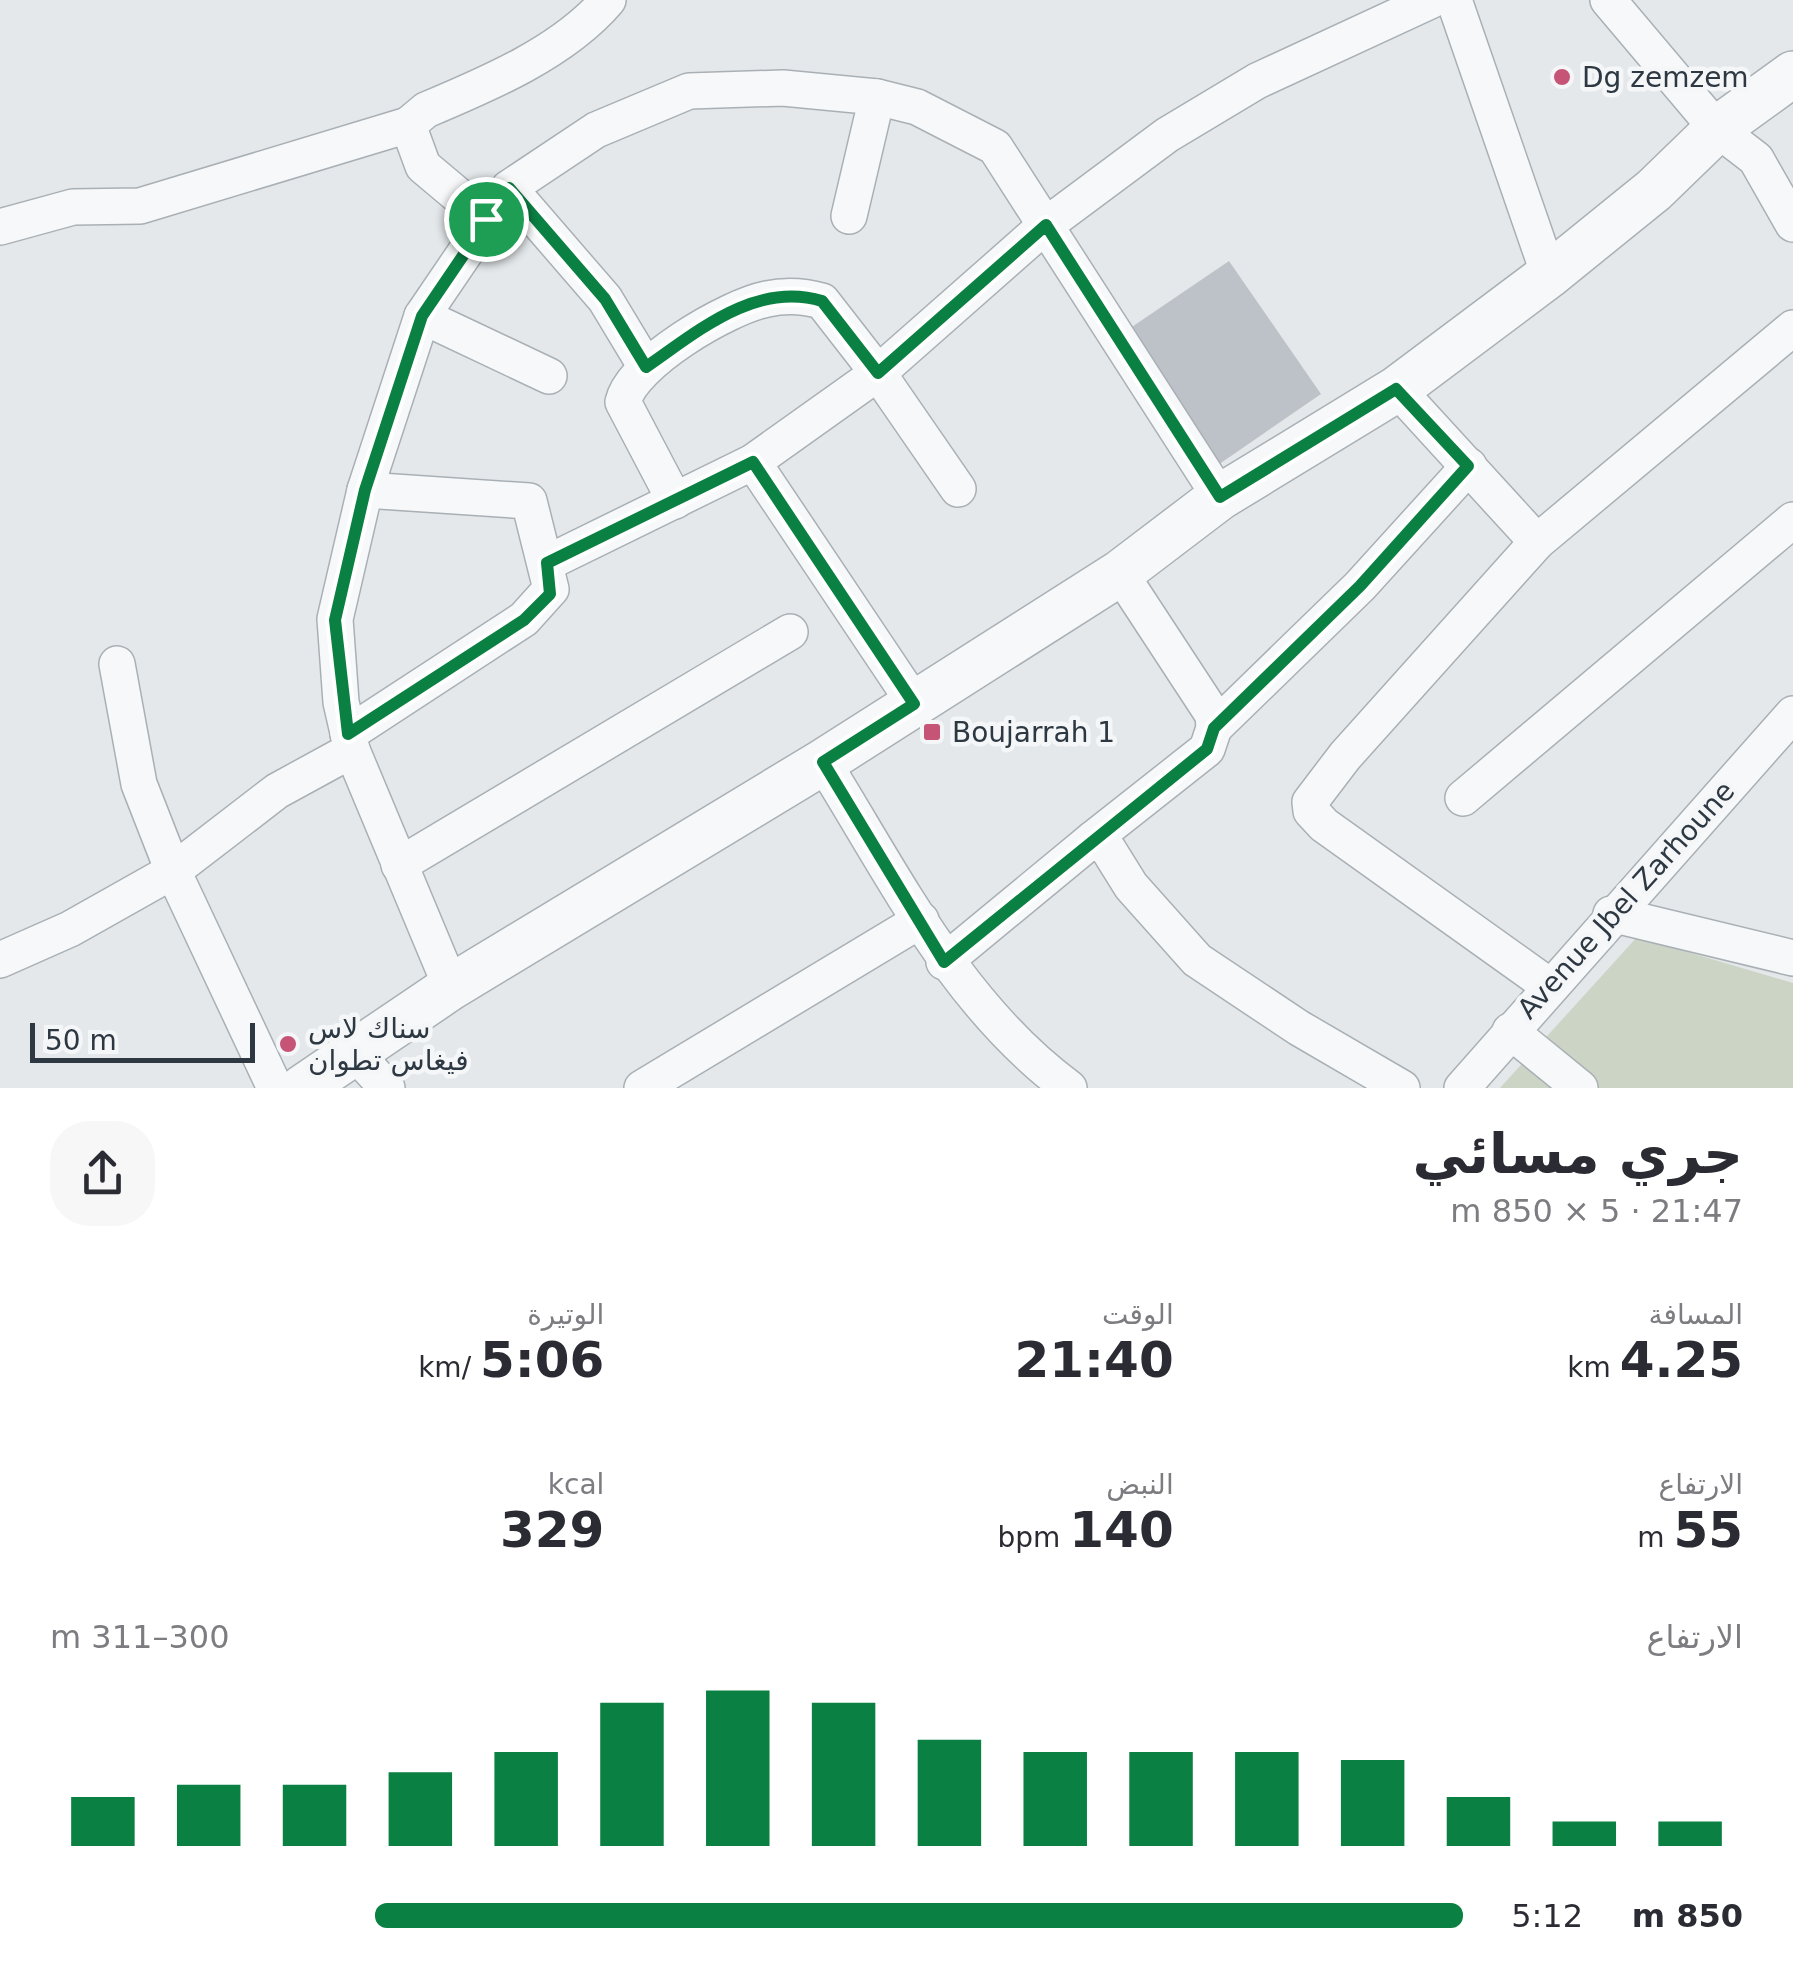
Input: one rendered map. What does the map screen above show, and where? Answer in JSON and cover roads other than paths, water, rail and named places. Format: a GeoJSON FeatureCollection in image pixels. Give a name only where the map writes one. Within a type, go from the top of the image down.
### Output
{"type":"FeatureCollection","features":[{"type":"Feature","properties":{"kind":"street"},"geometry":{"type":"LineString","coordinates":[[0,228],[74,207],[140,206],[408,125],[426,110],[562,41],[591,21],[608,0]]}},
{"type":"Feature","properties":{"kind":"street"},"geometry":{"type":"LineString","coordinates":[[547,563],[753,462],[878,373],[1046,225],[1167,135],[1257,81],[1432,0]]}},
{"type":"Feature","properties":{"kind":"street"},"geometry":{"type":"LineString","coordinates":[[1454,0],[1549,274]]}},
{"type":"Feature","properties":{"kind":"street"},"geometry":{"type":"LineString","coordinates":[[1608,0],[1717,128],[1756,159],[1793,224]]}},
{"type":"Feature","properties":{"kind":"street"},"geometry":{"type":"LineString","coordinates":[[302,1088],[451,988],[823,762],[1120,573],[1220,497],[1396,389],[1549,274],[1654,190],[1717,128],[1793,74]]}},
{"type":"Feature","properties":{"kind":"street"},"geometry":{"type":"LineString","coordinates":[[451,988],[350,742],[335,620],[365,490],[422,316],[509,188],[596,130],[689,91],[783,88],[877,96],[917,107],[995,147],[1220,497]]}},
{"type":"Feature","properties":{"kind":"street"},"geometry":{"type":"LineString","coordinates":[[850,216],[877,96]]}},
{"type":"Feature","properties":{"kind":"street"},"geometry":{"type":"LineString","coordinates":[[408,125],[423,166],[486,219]]}},
{"type":"Feature","properties":{"kind":"street"},"geometry":{"type":"LineString","coordinates":[[509,188],[605,299],[646,367]]}},
{"type":"Feature","properties":{"kind":"street"},"geometry":{"type":"LineString","coordinates":[[675,500],[622,402],[630,381],[734,310],[768,298],[799,296],[822,301],[878,373],[958,489]]}},
{"type":"Feature","properties":{"kind":"street"},"geometry":{"type":"LineString","coordinates":[[422,316],[548,376]]}},
{"type":"Feature","properties":{"kind":"street"},"geometry":{"type":"LineString","coordinates":[[1548,986],[1324,826],[1309,805],[1344,756],[1537,542],[1793,328]]}},
{"type":"Feature","properties":{"kind":"street"},"geometry":{"type":"LineString","coordinates":[[1396,389],[1537,542]]}},
{"type":"Feature","properties":{"kind":"street"},"geometry":{"type":"LineString","coordinates":[[753,462],[914,704]]}},
{"type":"Feature","properties":{"kind":"street"},"geometry":{"type":"LineString","coordinates":[[944,962],[1207,749],[1214,728],[1360,586],[1468,466]]}},
{"type":"Feature","properties":{"kind":"street"},"geometry":{"type":"LineString","coordinates":[[0,960],[70,929],[172,871],[277,791],[524,620],[550,594],[547,563],[529,501],[365,490]]}},
{"type":"Feature","properties":{"kind":"street"},"geometry":{"type":"LineString","coordinates":[[1463,798],[1793,520]]}},
{"type":"Feature","properties":{"kind":"street"},"geometry":{"type":"LineString","coordinates":[[1120,573],[1205,702],[1214,728]]}},
{"type":"Feature","properties":{"kind":"street"},"geometry":{"type":"LineString","coordinates":[[399,865],[790,632]]}},
{"type":"Feature","properties":{"kind":"street"},"geometry":{"type":"LineString","coordinates":[[117,664],[138,784],[172,871],[275,1088]]}},
{"type":"Feature","properties":{"kind":"street","name":"Avenue Jbel Zarhoune"},"geometry":{"type":"LineString","coordinates":[[1462,1088],[1611,914],[1793,714]]}},
{"type":"Feature","properties":{"kind":"street"},"geometry":{"type":"LineString","coordinates":[[823,762],[944,962],[1014,1042],[1069,1088]]}},
{"type":"Feature","properties":{"kind":"street"},"geometry":{"type":"LineString","coordinates":[[1093,839],[1108,848],[1131,886],[1197,960],[1299,1028],[1402,1088]]}},
{"type":"Feature","properties":{"kind":"street"},"geometry":{"type":"LineString","coordinates":[[1611,914],[1785,946]]}},
{"type":"Feature","properties":{"kind":"street"},"geometry":{"type":"LineString","coordinates":[[642,1088],[921,920]]}},
{"type":"Feature","properties":{"kind":"street"},"geometry":{"type":"LineString","coordinates":[[1510,1030],[1580,1088]]}},
{"type":"Feature","properties":{"kind":"street"},"geometry":{"type":"LineString","coordinates":[[354,1052],[387,1088]]}},
{"type":"Feature","properties":{"kind":"place","name":"Dg zemzem"},"geometry":{"type":"Point","coordinates":[1562,77]}},
{"type":"Feature","properties":{"kind":"place","name":"Boujarrah 1"},"geometry":{"type":"Point","coordinates":[932,732]}},
{"type":"Feature","properties":{"kind":"place","name":"سناك لاس فيغاس تطوان"},"geometry":{"type":"Point","coordinates":[288,1044]}}]}
